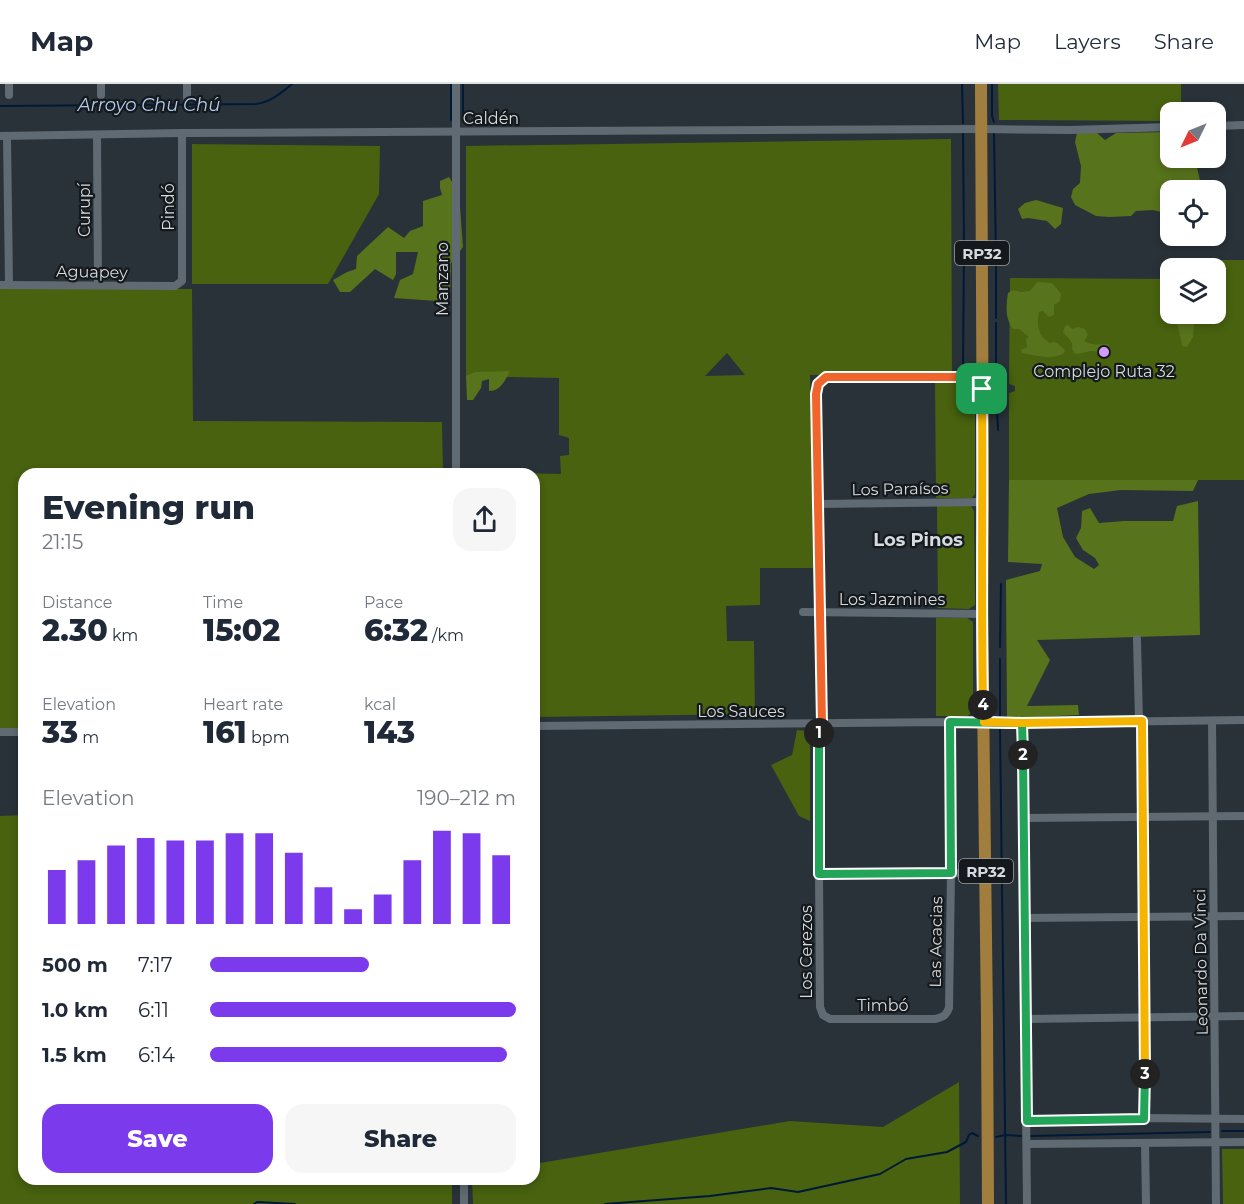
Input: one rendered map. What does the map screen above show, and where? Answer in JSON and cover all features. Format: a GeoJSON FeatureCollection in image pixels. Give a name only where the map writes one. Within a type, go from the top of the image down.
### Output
{"type":"FeatureCollection","features":[{"type":"Feature","properties":{"kind":"main road","name":"RP32"},"geometry":{"type":"LineString","coordinates":[[981,84],[982,614],[988,1204]]}},
{"type":"Feature","properties":{"kind":"street"},"geometry":{"type":"LineString","coordinates":[[9,84],[9,95]]}},
{"type":"Feature","properties":{"kind":"street"},"geometry":{"type":"LineString","coordinates":[[101,84],[101,95]]}},
{"type":"Feature","properties":{"kind":"street"},"geometry":{"type":"LineString","coordinates":[[187,84],[187,98]]}},
{"type":"Feature","properties":{"kind":"street","name":"Manzano"},"geometry":{"type":"LineString","coordinates":[[456,84],[456,468]]}},
{"type":"Feature","properties":{"kind":"street"},"geometry":{"type":"LineString","coordinates":[[1226,126],[1244,125]]}},
{"type":"Feature","properties":{"kind":"street","name":"Caldén"},"geometry":{"type":"LineString","coordinates":[[3,136],[182,133],[1070,130],[1160,127]]}},
{"type":"Feature","properties":{"kind":"street","name":"Pindó"},"geometry":{"type":"LineString","coordinates":[[182,133],[182,280]]}},
{"type":"Feature","properties":{"kind":"street","name":"Curupí"},"geometry":{"type":"LineString","coordinates":[[97,135],[98,285]]}},
{"type":"Feature","properties":{"kind":"street"},"geometry":{"type":"LineString","coordinates":[[3,136],[9,284]]}},
{"type":"Feature","properties":{"kind":"street","name":"Aguapey"},"geometry":{"type":"LineString","coordinates":[[0,285],[175,286],[182,280]]}},
{"type":"Feature","properties":{"kind":"street","name":"Los Cerezos"},"geometry":{"type":"LineString","coordinates":[[823,1015],[819,1007],[818,736],[822,724],[817,504],[816,394],[818,384],[826,377],[982,377]]}},
{"type":"Feature","properties":{"kind":"street","name":"Los Paraísos"},"geometry":{"type":"LineString","coordinates":[[817,504],[983,502]]}},
{"type":"Feature","properties":{"kind":"street","name":"Los Jazmines"},"geometry":{"type":"LineString","coordinates":[[803,612],[982,614]]}},
{"type":"Feature","properties":{"kind":"street"},"geometry":{"type":"LineString","coordinates":[[1137,639],[1143,817],[1144,1119]]}},
{"type":"Feature","properties":{"kind":"street","name":"Los Sauces"},"geometry":{"type":"LineString","coordinates":[[540,726],[1244,720]]}},
{"type":"Feature","properties":{"kind":"street","name":"Leonardo Da Vinci"},"geometry":{"type":"LineString","coordinates":[[1212,721],[1216,1204]]}},
{"type":"Feature","properties":{"kind":"street","name":"Las Acacias"},"geometry":{"type":"LineString","coordinates":[[944,1017],[949,1008],[950,722]]}},
{"type":"Feature","properties":{"kind":"street"},"geometry":{"type":"LineString","coordinates":[[1022,723],[1028,1204]]}},
{"type":"Feature","properties":{"kind":"street"},"geometry":{"type":"LineString","coordinates":[[0,732],[18,732]]}},
{"type":"Feature","properties":{"kind":"street"},"geometry":{"type":"LineString","coordinates":[[1024,818],[1244,816]]}},
{"type":"Feature","properties":{"kind":"street"},"geometry":{"type":"LineString","coordinates":[[819,874],[986,873]]}},
{"type":"Feature","properties":{"kind":"street"},"geometry":{"type":"LineString","coordinates":[[1024,918],[1244,916]]}},
{"type":"Feature","properties":{"kind":"street","name":"Timbó"},"geometry":{"type":"LineString","coordinates":[[823,1015],[830,1018],[935,1019],[944,1017]]}},
{"type":"Feature","properties":{"kind":"street"},"geometry":{"type":"LineString","coordinates":[[1025,1019],[1244,1016]]}},
{"type":"Feature","properties":{"kind":"street"},"geometry":{"type":"LineString","coordinates":[[1027,1121],[1244,1119]]}},
{"type":"Feature","properties":{"kind":"street"},"geometry":{"type":"LineString","coordinates":[[1028,1144],[1244,1142]]}},
{"type":"Feature","properties":{"kind":"street"},"geometry":{"type":"LineString","coordinates":[[1145,1143],[1146,1204]]}},
{"type":"Feature","properties":{"kind":"street"},"geometry":{"type":"LineString","coordinates":[[464,1185],[464,1204]]}},
{"type":"Feature","properties":{"kind":"green space"},"geometry":{"type":"Polygon","coordinates":[[[998,84],[1181,84],[1181,102],[1160,102],[1160,121],[999,120],[998,84]]]}},
{"type":"Feature","properties":{"kind":"green space"},"geometry":{"type":"Polygon","coordinates":[[[1160,132],[1160,168],[1197,168],[1200,180],[1160,180],[1160,212],[1136,211],[1131,216],[1096,216],[1075,205],[1071,197],[1073,189],[1080,183],[1081,166],[1075,142],[1077,133],[1097,133],[1105,140],[1116,133],[1160,132]]]}},
{"type":"Feature","properties":{"kind":"green space"},"geometry":{"type":"Polygon","coordinates":[[[951,139],[952,373],[810,375],[813,568],[760,568],[760,605],[726,606],[727,641],[754,641],[755,714],[540,717],[540,474],[561,474],[560,456],[569,455],[569,438],[559,435],[559,378],[466,376],[466,146],[951,139]],[[727,353],[705,376],[745,375],[727,353]]]}},
{"type":"Feature","properties":{"kind":"green space"},"geometry":{"type":"Polygon","coordinates":[[[192,144],[380,146],[379,194],[328,284],[192,284],[192,144]]]}},
{"type":"Feature","properties":{"kind":"green space"},"geometry":{"type":"Polygon","coordinates":[[[449,177],[459,193],[463,247],[451,263],[450,299],[437,301],[394,298],[400,280],[413,274],[418,252],[396,252],[396,274],[393,280],[375,269],[350,292],[340,292],[333,280],[356,269],[357,256],[388,227],[404,238],[410,231],[423,226],[423,201],[442,195],[440,181],[449,177]]]}},
{"type":"Feature","properties":{"kind":"green space"},"geometry":{"type":"Polygon","coordinates":[[[1036,200],[1063,208],[1061,224],[1055,229],[1047,221],[1022,219],[1018,209],[1025,203],[1036,200]]]}},
{"type":"Feature","properties":{"kind":"green space"},"geometry":{"type":"Polygon","coordinates":[[[1226,260],[1244,260],[1244,480],[1009,480],[1009,393],[1015,391],[1015,386],[1009,384],[1010,278],[1160,279],[1160,324],[1226,324],[1226,260]]]}},
{"type":"Feature","properties":{"kind":"green space"},"geometry":{"type":"Polygon","coordinates":[[[1037,282],[1052,283],[1061,294],[1060,301],[1054,305],[1054,315],[1049,317],[1043,311],[1039,312],[1038,320],[1038,328],[1044,338],[1050,343],[1057,343],[1065,350],[1064,353],[1054,357],[1022,353],[1021,350],[1027,347],[1026,339],[1029,337],[1019,329],[1013,329],[1007,316],[1008,293],[1013,290],[1030,291],[1037,282]]]}},
{"type":"Feature","properties":{"kind":"green space"},"geometry":{"type":"Polygon","coordinates":[[[0,289],[192,289],[193,421],[442,422],[443,468],[18,468],[18,729],[0,729],[0,289]]]}},
{"type":"Feature","properties":{"kind":"green space"},"geometry":{"type":"Polygon","coordinates":[[[1177,324],[1194,324],[1193,337],[1187,347],[1182,346],[1177,324]]]}},
{"type":"Feature","properties":{"kind":"green space"},"geometry":{"type":"Polygon","coordinates":[[[1068,325],[1072,329],[1078,327],[1085,329],[1088,335],[1084,341],[1087,343],[1108,344],[1111,350],[1104,353],[1090,351],[1075,354],[1071,342],[1063,332],[1065,326],[1068,325]]]}},
{"type":"Feature","properties":{"kind":"green space"},"geometry":{"type":"Polygon","coordinates":[[[510,371],[497,389],[489,391],[489,379],[482,381],[481,388],[473,400],[467,400],[466,376],[475,372],[510,371]]]}},
{"type":"Feature","properties":{"kind":"green space"},"geometry":{"type":"Polygon","coordinates":[[[935,382],[972,384],[975,388],[975,494],[972,498],[936,498],[935,382]]]}},
{"type":"Feature","properties":{"kind":"green space"},"geometry":{"type":"Polygon","coordinates":[[[1009,480],[1198,480],[1193,491],[1121,490],[1089,494],[1057,508],[1063,537],[1075,557],[1094,569],[1099,565],[1095,558],[1083,550],[1076,538],[1081,528],[1082,511],[1090,508],[1099,523],[1173,521],[1177,506],[1198,501],[1200,635],[1037,640],[1050,660],[1027,706],[1078,705],[1079,715],[1007,718],[1006,580],[1040,571],[1042,564],[1008,562],[1009,480]]]}},
{"type":"Feature","properties":{"kind":"green space"},"geometry":{"type":"Polygon","coordinates":[[[937,506],[971,506],[974,511],[975,605],[969,609],[938,608],[937,506]]]}},
{"type":"Feature","properties":{"kind":"green space"},"geometry":{"type":"Polygon","coordinates":[[[936,618],[967,618],[973,622],[973,710],[968,716],[936,716],[936,618]]]}},
{"type":"Feature","properties":{"kind":"green space"},"geometry":{"type":"Polygon","coordinates":[[[797,730],[810,731],[810,821],[799,816],[771,765],[792,755],[797,730]]]}},
{"type":"Feature","properties":{"kind":"green space"},"geometry":{"type":"Polygon","coordinates":[[[18,815],[18,1185],[452,1185],[452,1204],[0,1204],[0,816],[18,815]]]}},
{"type":"Feature","properties":{"kind":"green space"},"geometry":{"type":"Polygon","coordinates":[[[959,1082],[960,1204],[473,1204],[472,1185],[540,1185],[540,1163],[790,1121],[883,1127],[959,1082]]]}},
{"type":"Feature","properties":{"kind":"green space"},"geometry":{"type":"Polygon","coordinates":[[[1222,1149],[1244,1149],[1244,1204],[1223,1204],[1222,1149]]]}},
{"type":"Feature","properties":{"kind":"waterway","name":"Arroyo Chu Chú"},"geometry":{"type":"LineString","coordinates":[[0,106],[256,104],[271,99],[292,84]]}},
{"type":"Feature","properties":{"kind":"waterway"},"geometry":{"type":"LineString","coordinates":[[451,84],[451,120]]}},
{"type":"Feature","properties":{"kind":"waterway"},"geometry":{"type":"LineString","coordinates":[[463,84],[463,121]]}},
{"type":"Feature","properties":{"kind":"waterway"},"geometry":{"type":"LineString","coordinates":[[962,84],[963,123]]}},
{"type":"Feature","properties":{"kind":"waterway"},"geometry":{"type":"LineString","coordinates":[[992,84],[994,122]]}},
{"type":"Feature","properties":{"kind":"waterway"},"geometry":{"type":"LineString","coordinates":[[963,133],[964,244]]}},
{"type":"Feature","properties":{"kind":"waterway"},"geometry":{"type":"LineString","coordinates":[[994,133],[996,260]]}},
{"type":"Feature","properties":{"kind":"waterway"},"geometry":{"type":"LineString","coordinates":[[963,369],[964,249]]}},
{"type":"Feature","properties":{"kind":"waterway"},"geometry":{"type":"LineString","coordinates":[[996,265],[996,318]]}},
{"type":"Feature","properties":{"kind":"waterway"},"geometry":{"type":"LineString","coordinates":[[996,323],[996,388]]}},
{"type":"Feature","properties":{"kind":"waterway"},"geometry":{"type":"LineString","coordinates":[[996,391],[998,430]]}},
{"type":"Feature","properties":{"kind":"waterway"},"geometry":{"type":"LineString","coordinates":[[1000,647],[1001,584]]}},
{"type":"Feature","properties":{"kind":"waterway"},"geometry":{"type":"LineString","coordinates":[[1000,659],[1000,717]]}},
{"type":"Feature","properties":{"kind":"waterway"},"geometry":{"type":"LineString","coordinates":[[1000,729],[1006,1204]]}},
{"type":"Feature","properties":{"kind":"waterway","name":"Arroyo Chu Chú"},"geometry":{"type":"LineString","coordinates":[[1222,1131],[1244,1131]]}},
{"type":"Feature","properties":{"kind":"waterway","name":"Arroyo Chu Chú"},"geometry":{"type":"LineString","coordinates":[[1031,1136],[1210,1132]]}},
{"type":"Feature","properties":{"kind":"waterway","name":"Arroyo Chu Chú"},"geometry":{"type":"LineString","coordinates":[[605,1204],[710,1196],[771,1188],[798,1192],[880,1174],[906,1159],[947,1152],[966,1142],[972,1133],[978,1136]]}},
{"type":"Feature","properties":{"kind":"waterway","name":"Arroyo Chu Chú"},"geometry":{"type":"LineString","coordinates":[[996,1137],[1021,1136]]}},
{"type":"Feature","properties":{"kind":"waterway"},"geometry":{"type":"LineString","coordinates":[[254,1204],[257,1202],[295,1204]]}},
{"type":"Feature","properties":{"kind":"place","name":"Complejo Ruta 32"},"geometry":{"type":"Point","coordinates":[1104,352]}},
{"type":"Feature","properties":{"kind":"district","name":"Los Pinos"},"geometry":{"type":"Point","coordinates":[918,540]}},
{"type":"Feature","properties":{"kind":"route"},"geometry":{"type":"LineString","coordinates":[[826,377],[982,377],[982,389],[984,722],[1142,721],[1144,1119],[1027,1121],[1022,723],[950,722],[951,873],[819,874],[818,736],[822,724],[816,388],[826,377]]}}]}
